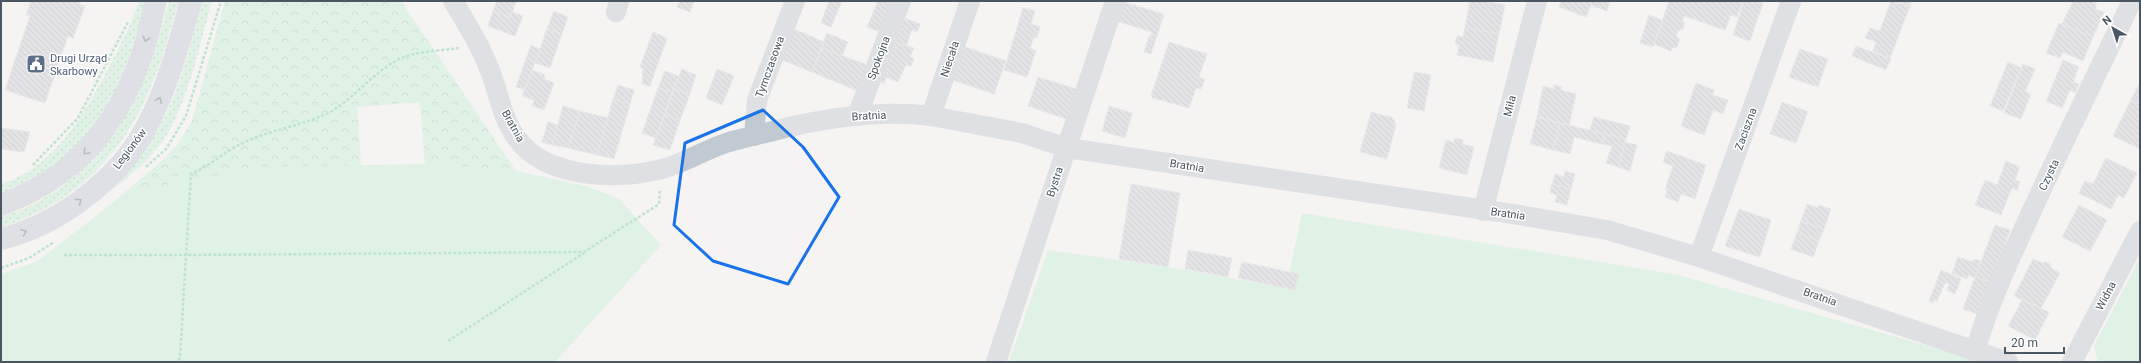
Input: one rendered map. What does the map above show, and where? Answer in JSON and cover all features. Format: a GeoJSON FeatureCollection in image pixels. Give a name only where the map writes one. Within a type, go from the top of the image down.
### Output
{"type":"FeatureCollection","features":[{"type":"Feature","properties":{"kind":"street"},"geometry":{"type":"LineString","coordinates":[[1,205],[49,182],[80,158],[102,135],[123,100],[142,57],[156,1]]}},
{"type":"Feature","properties":{"kind":"street","name":"Legionów"},"geometry":{"type":"LineString","coordinates":[[1,239],[26,231],[71,207],[116,169],[135,146],[148,125],[165,86],[191,1]]}},
{"type":"Feature","properties":{"kind":"street","name":"Bratnia"},"geometry":{"type":"LineString","coordinates":[[453,1],[468,25],[490,71],[506,118],[518,140],[532,154],[550,164],[585,173],[621,175],[662,169],[728,142],[787,128],[857,116],[917,114],[1022,133],[1067,148],[1607,230],[1699,257],[2008,362]]}},
{"type":"Feature","properties":{"kind":"street","name":"Tymczasowa"},"geometry":{"type":"LineString","coordinates":[[754,136],[757,100],[795,1]]}},
{"type":"Feature","properties":{"kind":"street","name":"Spokojna"},"geometry":{"type":"LineString","coordinates":[[857,116],[901,1]]}},
{"type":"Feature","properties":{"kind":"street","name":"Niecała"},"geometry":{"type":"LineString","coordinates":[[931,116],[970,1]]}},
{"type":"Feature","properties":{"kind":"street","name":"Bystra"},"geometry":{"type":"LineString","coordinates":[[996,362],[1115,1]]}},
{"type":"Feature","properties":{"kind":"street","name":"Miła"},"geometry":{"type":"LineString","coordinates":[[1483,211],[1538,1]]}},
{"type":"Feature","properties":{"kind":"street","name":"Zaciszna"},"geometry":{"type":"LineString","coordinates":[[1699,257],[1791,1]]}},
{"type":"Feature","properties":{"kind":"street","name":"Czysta"},"geometry":{"type":"LineString","coordinates":[[1975,352],[1982,327],[1997,289],[2050,172],[2132,1]]}},
{"type":"Feature","properties":{"kind":"street","name":"Widna"},"geometry":{"type":"LineString","coordinates":[[2072,362],[2140,231]]}},
{"type":"Feature","properties":{"kind":"path"},"geometry":{"type":"LineString","coordinates":[[144,169],[166,149],[186,116],[221,1]]}},
{"type":"Feature","properties":{"kind":"path"},"geometry":{"type":"LineString","coordinates":[[30,168],[78,118],[130,18]]}},
{"type":"Feature","properties":{"kind":"path"},"geometry":{"type":"LineString","coordinates":[[176,362],[180,358],[191,174],[203,169],[243,143],[297,125],[331,111],[358,92],[382,70],[400,59],[458,48],[476,42]]}},
{"type":"Feature","properties":{"kind":"path"},"geometry":{"type":"LineString","coordinates":[[448,341],[659,204],[662,169]]}},
{"type":"Feature","properties":{"kind":"path"},"geometry":{"type":"LineString","coordinates":[[64,256],[584,252]]}},
{"type":"Feature","properties":{"kind":"highlighted area"},"geometry":{"type":"Polygon","coordinates":[[[763,110],[803,147],[839,197],[788,284],[713,261],[674,225],[685,143],[763,110]]]}},
{"type":"Feature","properties":{"kind":"green space"},"geometry":{"type":"Polygon","coordinates":[[[139,1],[146,1],[132,49],[113,94],[102,115],[87,135],[70,153],[50,170],[1,195],[1,184],[20,176],[38,165],[53,152],[67,136],[90,101],[122,42],[139,1]]]}},
{"type":"Feature","properties":{"kind":"green space"},"geometry":{"type":"Polygon","coordinates":[[[169,1],[179,1],[158,70],[142,106],[129,130],[113,152],[96,171],[76,189],[53,204],[1,227],[1,217],[23,209],[43,199],[61,187],[98,154],[113,135],[138,94],[155,50],[169,1]]]}},
{"type":"Feature","properties":{"kind":"green space"},"geometry":{"type":"Polygon","coordinates":[[[202,1],[212,1],[189,84],[169,131],[158,148],[144,163],[114,189],[153,137],[171,104],[186,61],[202,1]]]}},
{"type":"Feature","properties":{"kind":"green space"},"geometry":{"type":"Polygon","coordinates":[[[225,1],[401,1],[516,171],[425,164],[420,102],[357,107],[361,166],[261,167],[205,179],[109,206],[163,160],[178,144],[192,121],[225,1]]]}},
{"type":"Feature","properties":{"kind":"green space"},"geometry":{"type":"Polygon","coordinates":[[[425,164],[516,171],[586,186],[619,199],[661,245],[555,362],[1,362],[1,274],[36,262],[109,206],[135,191],[261,167],[425,164]]]}},
{"type":"Feature","properties":{"kind":"green space"},"geometry":{"type":"Polygon","coordinates":[[[1302,213],[1678,275],[1984,362],[1009,362],[1048,250],[1180,269],[1286,288],[1302,213]]]}},
{"type":"Feature","properties":{"kind":"green space"},"geometry":{"type":"Polygon","coordinates":[[[2140,258],[2140,362],[2098,362],[2094,346],[2140,258]]]}},
{"type":"Feature","properties":{"kind":"building","name":"Drugi Urząd Skarbowy"},"geometry":{"type":"Polygon","coordinates":[[[31,1],[80,1],[79,4],[85,6],[73,38],[68,36],[45,103],[5,90],[30,16],[26,15],[31,1]]]}},
{"type":"Feature","properties":{"kind":"building"},"geometry":{"type":"Polygon","coordinates":[[[497,1],[516,2],[510,17],[493,11],[497,1]]]}},
{"type":"Feature","properties":{"kind":"building"},"geometry":{"type":"Polygon","coordinates":[[[680,1],[694,1],[690,12],[677,7],[680,1]]]}},
{"type":"Feature","properties":{"kind":"building"},"geometry":{"type":"Polygon","coordinates":[[[829,1],[842,1],[831,27],[821,23],[829,1]]]}},
{"type":"Feature","properties":{"kind":"building"},"geometry":{"type":"Polygon","coordinates":[[[878,1],[886,1],[894,4],[883,33],[867,27],[878,1]]]}},
{"type":"Feature","properties":{"kind":"building"},"geometry":{"type":"Polygon","coordinates":[[[1119,1],[1164,14],[1151,54],[1144,52],[1149,36],[1151,36],[1152,32],[1113,20],[1119,1]]]}},
{"type":"Feature","properties":{"kind":"building"},"geometry":{"type":"Polygon","coordinates":[[[1470,1],[1483,1],[1505,5],[1499,34],[1465,27],[1470,1]]]}},
{"type":"Feature","properties":{"kind":"building"},"geometry":{"type":"Polygon","coordinates":[[[1561,1],[1610,2],[1607,11],[1591,5],[1586,17],[1559,7],[1561,1]]]}},
{"type":"Feature","properties":{"kind":"building"},"geometry":{"type":"Polygon","coordinates":[[[1669,1],[1743,1],[1737,17],[1731,15],[1725,30],[1684,16],[1682,20],[1685,23],[1683,29],[1678,31],[1676,36],[1680,39],[1677,47],[1672,48],[1671,51],[1654,44],[1669,1]]]}},
{"type":"Feature","properties":{"kind":"building"},"geometry":{"type":"Polygon","coordinates":[[[1744,1],[1763,3],[1750,41],[1733,35],[1744,1]]]}},
{"type":"Feature","properties":{"kind":"building"},"geometry":{"type":"Polygon","coordinates":[[[1891,1],[1910,6],[1890,58],[1873,51],[1876,42],[1865,38],[1870,28],[1880,31],[1891,1]]]}},
{"type":"Feature","properties":{"kind":"building"},"geometry":{"type":"Polygon","coordinates":[[[1896,1],[1911,1],[1910,6],[1896,1]]]}},
{"type":"Feature","properties":{"kind":"building"},"geometry":{"type":"Polygon","coordinates":[[[2073,1],[2090,1],[2096,3],[2096,9],[2104,12],[2093,37],[2062,24],[2073,1]]]}},
{"type":"Feature","properties":{"kind":"building"},"geometry":{"type":"Polygon","coordinates":[[[1023,8],[1035,11],[1031,24],[1040,27],[1037,38],[1034,37],[1030,48],[1036,51],[1027,77],[1004,70],[1023,8]]]}},
{"type":"Feature","properties":{"kind":"building"},"geometry":{"type":"Polygon","coordinates":[[[493,11],[510,17],[512,12],[523,16],[515,36],[488,26],[493,11]]]}},
{"type":"Feature","properties":{"kind":"building"},"geometry":{"type":"Polygon","coordinates":[[[554,11],[568,17],[562,34],[547,29],[554,11]]]}},
{"type":"Feature","properties":{"kind":"building"},"geometry":{"type":"Polygon","coordinates":[[[1649,15],[1662,20],[1653,47],[1640,43],[1649,15]]]}},
{"type":"Feature","properties":{"kind":"building"},"geometry":{"type":"Polygon","coordinates":[[[899,16],[920,24],[917,32],[912,30],[906,46],[890,41],[899,16]]]}},
{"type":"Feature","properties":{"kind":"building"},"geometry":{"type":"Polygon","coordinates":[[[2059,23],[2093,37],[2083,61],[2063,52],[2060,58],[2046,53],[2059,23]]]}},
{"type":"Feature","properties":{"kind":"building"},"geometry":{"type":"Polygon","coordinates":[[[787,26],[824,42],[812,72],[775,57],[787,26]]]}},
{"type":"Feature","properties":{"kind":"building"},"geometry":{"type":"Polygon","coordinates":[[[1465,27],[1499,34],[1493,62],[1457,55],[1459,45],[1455,44],[1457,36],[1463,37],[1465,27]]]}},
{"type":"Feature","properties":{"kind":"building"},"geometry":{"type":"Polygon","coordinates":[[[547,29],[562,34],[550,68],[535,63],[547,29]]]}},
{"type":"Feature","properties":{"kind":"building"},"geometry":{"type":"Polygon","coordinates":[[[653,32],[667,38],[650,86],[642,84],[643,68],[640,67],[653,32]]]}},
{"type":"Feature","properties":{"kind":"building"},"geometry":{"type":"Polygon","coordinates":[[[827,33],[848,42],[842,56],[821,48],[827,33]]]}},
{"type":"Feature","properties":{"kind":"building"},"geometry":{"type":"Polygon","coordinates":[[[895,42],[914,48],[910,57],[914,59],[911,66],[906,65],[898,82],[886,77],[884,84],[875,80],[895,42]]]}},
{"type":"Feature","properties":{"kind":"building"},"geometry":{"type":"Polygon","coordinates":[[[1169,42],[1207,54],[1199,77],[1205,79],[1201,89],[1196,88],[1189,108],[1153,98],[1151,96],[1169,42]]]}},
{"type":"Feature","properties":{"kind":"building"},"geometry":{"type":"Polygon","coordinates":[[[531,45],[540,49],[525,90],[516,87],[531,45]]]}},
{"type":"Feature","properties":{"kind":"building"},"geometry":{"type":"Polygon","coordinates":[[[962,46],[1006,61],[994,94],[950,79],[962,46]]]}},
{"type":"Feature","properties":{"kind":"building"},"geometry":{"type":"Polygon","coordinates":[[[1856,46],[1891,59],[1886,70],[1852,56],[1856,46]]]}},
{"type":"Feature","properties":{"kind":"building"},"geometry":{"type":"Polygon","coordinates":[[[821,48],[870,66],[860,92],[812,72],[821,48]]]}},
{"type":"Feature","properties":{"kind":"building"},"geometry":{"type":"Polygon","coordinates":[[[1800,49],[1828,59],[1818,87],[1789,77],[1800,49]]]}},
{"type":"Feature","properties":{"kind":"building"},"geometry":{"type":"Polygon","coordinates":[[[2063,60],[2079,67],[2073,82],[2079,84],[2075,93],[2070,90],[2062,108],[2046,101],[2063,60]]]}},
{"type":"Feature","properties":{"kind":"building"},"geometry":{"type":"Polygon","coordinates":[[[2008,62],[2021,68],[2003,111],[1990,106],[2008,62]]]}},
{"type":"Feature","properties":{"kind":"building"},"geometry":{"type":"Polygon","coordinates":[[[2023,64],[2035,69],[2025,92],[2031,94],[2021,119],[2004,113],[2023,64]]]}},
{"type":"Feature","properties":{"kind":"building"},"geometry":{"type":"Polygon","coordinates":[[[682,69],[696,75],[690,94],[674,89],[682,69]]]}},
{"type":"Feature","properties":{"kind":"building"},"geometry":{"type":"Polygon","coordinates":[[[717,69],[734,76],[722,105],[706,98],[717,69]]]}},
{"type":"Feature","properties":{"kind":"building"},"geometry":{"type":"Polygon","coordinates":[[[532,70],[545,75],[544,79],[554,83],[544,110],[532,106],[534,100],[522,96],[532,70]]]}},
{"type":"Feature","properties":{"kind":"building"},"geometry":{"type":"Polygon","coordinates":[[[665,71],[679,76],[672,93],[658,88],[665,71]]]}},
{"type":"Feature","properties":{"kind":"building"},"geometry":{"type":"Polygon","coordinates":[[[1414,72],[1431,75],[1424,111],[1407,108],[1414,72]]]}},
{"type":"Feature","properties":{"kind":"building"},"geometry":{"type":"Polygon","coordinates":[[[1038,77],[1076,89],[1066,119],[1028,106],[1038,77]]]}},
{"type":"Feature","properties":{"kind":"building"},"geometry":{"type":"Polygon","coordinates":[[[1696,83],[1714,90],[1712,95],[1728,100],[1723,114],[1713,110],[1704,135],[1681,126],[1696,83]]]}},
{"type":"Feature","properties":{"kind":"building"},"geometry":{"type":"Polygon","coordinates":[[[2140,83],[2140,104],[2131,100],[2140,83]]]}},
{"type":"Feature","properties":{"kind":"building"},"geometry":{"type":"Polygon","coordinates":[[[618,85],[634,90],[630,104],[613,99],[618,85]]]}},
{"type":"Feature","properties":{"kind":"building"},"geometry":{"type":"Polygon","coordinates":[[[1554,85],[1562,87],[1561,90],[1576,94],[1569,125],[1537,117],[1543,86],[1554,89],[1554,85]]]}},
{"type":"Feature","properties":{"kind":"building"},"geometry":{"type":"Polygon","coordinates":[[[658,88],[672,93],[656,138],[642,133],[658,88]]]}},
{"type":"Feature","properties":{"kind":"building"},"geometry":{"type":"Polygon","coordinates":[[[674,89],[690,94],[680,120],[665,115],[674,89]]]}},
{"type":"Feature","properties":{"kind":"building"},"geometry":{"type":"Polygon","coordinates":[[[613,99],[630,104],[614,159],[597,155],[613,99]]]}},
{"type":"Feature","properties":{"kind":"building"},"geometry":{"type":"Polygon","coordinates":[[[2131,100],[2140,104],[2140,149],[2113,136],[2131,100]]]}},
{"type":"Feature","properties":{"kind":"building"},"geometry":{"type":"Polygon","coordinates":[[[1782,102],[1808,112],[1796,143],[1770,134],[1782,102]]]}},
{"type":"Feature","properties":{"kind":"building"},"geometry":{"type":"Polygon","coordinates":[[[563,106],[580,111],[568,148],[552,145],[563,106]]]}},
{"type":"Feature","properties":{"kind":"building"},"geometry":{"type":"Polygon","coordinates":[[[1109,106],[1132,113],[1125,138],[1102,131],[1109,106]]]}},
{"type":"Feature","properties":{"kind":"building"},"geometry":{"type":"Polygon","coordinates":[[[580,111],[608,118],[597,155],[568,148],[580,111]]]}},
{"type":"Feature","properties":{"kind":"building"},"geometry":{"type":"Polygon","coordinates":[[[1371,112],[1393,118],[1396,125],[1387,159],[1360,152],[1371,112]]]}},
{"type":"Feature","properties":{"kind":"building"},"geometry":{"type":"Polygon","coordinates":[[[665,115],[680,120],[670,150],[653,145],[665,115]]]}},
{"type":"Feature","properties":{"kind":"building"},"geometry":{"type":"Polygon","coordinates":[[[1537,117],[1560,123],[1553,150],[1530,144],[1537,117]]]}},
{"type":"Feature","properties":{"kind":"building"},"geometry":{"type":"Polygon","coordinates":[[[1594,117],[1630,126],[1626,139],[1590,130],[1594,117]]]}},
{"type":"Feature","properties":{"kind":"building"},"geometry":{"type":"Polygon","coordinates":[[[548,122],[558,125],[552,145],[542,142],[548,122]]]}},
{"type":"Feature","properties":{"kind":"building"},"geometry":{"type":"Polygon","coordinates":[[[1560,123],[1605,134],[1602,144],[1574,137],[1570,154],[1553,150],[1560,123]]]}},
{"type":"Feature","properties":{"kind":"building"},"geometry":{"type":"Polygon","coordinates":[[[1,128],[30,132],[24,152],[1,149],[1,128]]]}},
{"type":"Feature","properties":{"kind":"building"},"geometry":{"type":"Polygon","coordinates":[[[1605,134],[1626,139],[1618,167],[1606,163],[1612,146],[1602,144],[1605,134]]]}},
{"type":"Feature","properties":{"kind":"building"},"geometry":{"type":"Polygon","coordinates":[[[1455,138],[1463,140],[1462,144],[1474,147],[1467,175],[1439,168],[1446,140],[1454,143],[1455,138]]]}},
{"type":"Feature","properties":{"kind":"building"},"geometry":{"type":"Polygon","coordinates":[[[1625,142],[1637,145],[1630,171],[1618,167],[1625,142]]]}},
{"type":"Feature","properties":{"kind":"building"},"geometry":{"type":"Polygon","coordinates":[[[1667,151],[1706,165],[1695,199],[1681,194],[1678,202],[1665,197],[1667,190],[1665,189],[1673,166],[1663,162],[1667,151]]]}},
{"type":"Feature","properties":{"kind":"building"},"geometry":{"type":"Polygon","coordinates":[[[2106,158],[2137,173],[2124,198],[2118,195],[2111,209],[2079,193],[2085,181],[2093,184],[2106,158]]]}},
{"type":"Feature","properties":{"kind":"building"},"geometry":{"type":"Polygon","coordinates":[[[2006,161],[2020,167],[2015,180],[2020,182],[2017,190],[2012,188],[2001,215],[1975,205],[1985,180],[1997,185],[2006,161]]]}},
{"type":"Feature","properties":{"kind":"building"},"geometry":{"type":"Polygon","coordinates":[[[1565,171],[1575,174],[1571,189],[1552,184],[1555,174],[1564,177],[1565,171]]]}},
{"type":"Feature","properties":{"kind":"building"},"geometry":{"type":"Polygon","coordinates":[[[1131,184],[1180,193],[1168,267],[1119,259],[1131,184]]]}},
{"type":"Feature","properties":{"kind":"building"},"geometry":{"type":"Polygon","coordinates":[[[1552,184],[1571,189],[1567,205],[1555,202],[1557,195],[1550,193],[1552,184]]]}},
{"type":"Feature","properties":{"kind":"building"},"geometry":{"type":"Polygon","coordinates":[[[1807,204],[1818,208],[1819,205],[1831,209],[1824,229],[1801,221],[1807,204]]]}},
{"type":"Feature","properties":{"kind":"building"},"geometry":{"type":"Polygon","coordinates":[[[2079,205],[2107,220],[2090,251],[2062,237],[2079,205]]]}},
{"type":"Feature","properties":{"kind":"building"},"geometry":{"type":"Polygon","coordinates":[[[1739,209],[1771,220],[1760,257],[1725,246],[1739,209]]]}},
{"type":"Feature","properties":{"kind":"building"},"geometry":{"type":"Polygon","coordinates":[[[1801,221],[1824,229],[1819,241],[1797,233],[1801,221]]]}},
{"type":"Feature","properties":{"kind":"building"},"geometry":{"type":"Polygon","coordinates":[[[1995,225],[2010,230],[2005,244],[2010,245],[1992,283],[1975,277],[1995,225]]]}},
{"type":"Feature","properties":{"kind":"building"},"geometry":{"type":"Polygon","coordinates":[[[1797,233],[1819,241],[1813,257],[1791,249],[1797,233]]]}},
{"type":"Feature","properties":{"kind":"building"},"geometry":{"type":"Polygon","coordinates":[[[1188,250],[1232,258],[1228,277],[1185,269],[1188,250]]]}},
{"type":"Feature","properties":{"kind":"building"},"geometry":{"type":"Polygon","coordinates":[[[1958,257],[1973,262],[1974,259],[1980,261],[1975,278],[1969,275],[1967,279],[1952,273],[1958,257]]]}},
{"type":"Feature","properties":{"kind":"building"},"geometry":{"type":"Polygon","coordinates":[[[2033,259],[2042,263],[2046,262],[2050,264],[2051,268],[2060,273],[2041,308],[2014,296],[2033,259]]]}},
{"type":"Feature","properties":{"kind":"building"},"geometry":{"type":"Polygon","coordinates":[[[1242,262],[1299,274],[1295,290],[1238,278],[1242,262]]]}},
{"type":"Feature","properties":{"kind":"building"},"geometry":{"type":"Polygon","coordinates":[[[1941,270],[1961,279],[1955,294],[1947,290],[1949,284],[1945,283],[1937,301],[1934,300],[1933,303],[1929,301],[1941,270]]]}},
{"type":"Feature","properties":{"kind":"building"},"geometry":{"type":"Polygon","coordinates":[[[1975,277],[1992,283],[1980,315],[1963,309],[1975,277]]]}},
{"type":"Feature","properties":{"kind":"building"},"geometry":{"type":"Polygon","coordinates":[[[2022,300],[2049,312],[2035,340],[2008,326],[2022,300]]]}},
{"type":"Feature","properties":{"kind":"place","name":"Drugi Urząd Skarbowy"},"geometry":{"type":"Point","coordinates":[36,64]}}]}
